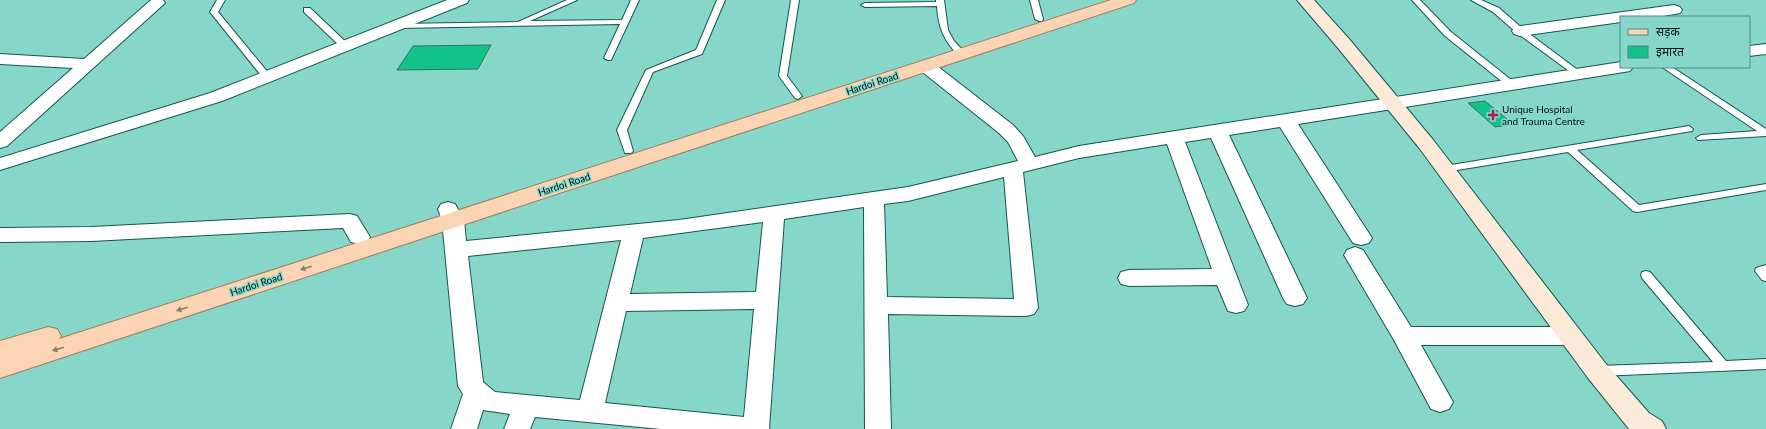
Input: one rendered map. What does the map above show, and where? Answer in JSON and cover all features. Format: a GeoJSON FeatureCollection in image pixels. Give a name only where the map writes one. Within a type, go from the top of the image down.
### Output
{"type":"FeatureCollection","features":[{"type":"Feature","properties":{"kind":"main road","name":"Hardoi Road"},"geometry":{"type":"LineString","coordinates":[[0,352],[359,237],[450,214],[926,66],[1036,9],[1097,0]]}},
{"type":"Feature","properties":{"kind":"main road","name":"Hardoi Road"},"geometry":{"type":"LineString","coordinates":[[0,368],[450,214],[628,151],[798,96],[1128,0]]}},
{"type":"Feature","properties":{"kind":"street"},"geometry":{"type":"LineString","coordinates":[[0,164],[216,97],[346,47],[461,0]]}},
{"type":"Feature","properties":{"kind":"street"},"geometry":{"type":"LineString","coordinates":[[1305,0],[1394,104],[1597,371],[1639,421],[1652,429]]}},
{"type":"Feature","properties":{"kind":"street"},"geometry":{"type":"LineString","coordinates":[[0,142],[157,3]]}},
{"type":"Feature","properties":{"kind":"street"},"geometry":{"type":"LineString","coordinates":[[1629,16],[1674,10]]}},
{"type":"Feature","properties":{"kind":"street"},"geometry":{"type":"LineString","coordinates":[[1520,31],[1620,17]]}},
{"type":"Feature","properties":{"kind":"street"},"geometry":{"type":"LineString","coordinates":[[1750,51],[1766,49]]}},
{"type":"Feature","properties":{"kind":"street"},"geometry":{"type":"LineString","coordinates":[[0,59],[88,64]]}},
{"type":"Feature","properties":{"kind":"street"},"geometry":{"type":"LineString","coordinates":[[0,74],[17,60]]}},
{"type":"Feature","properties":{"kind":"street"},"geometry":{"type":"LineString","coordinates":[[876,305],[1026,308],[1021,166],[1016,140],[1006,129],[926,66]]}},
{"type":"Feature","properties":{"kind":"street"},"geometry":{"type":"LineString","coordinates":[[456,250],[679,227],[908,194],[1079,152],[1218,132],[1620,68]]}},
{"type":"Feature","properties":{"kind":"street"},"geometry":{"type":"LineString","coordinates":[[1286,121],[1358,247],[1440,402]]}},
{"type":"Feature","properties":{"kind":"street"},"geometry":{"type":"LineString","coordinates":[[1218,132],[1295,298]]}},
{"type":"Feature","properties":{"kind":"street"},"geometry":{"type":"LineString","coordinates":[[1174,138],[1236,305]]}},
{"type":"Feature","properties":{"kind":"street"},"geometry":{"type":"LineString","coordinates":[[874,199],[878,429]]}},
{"type":"Feature","properties":{"kind":"street"},"geometry":{"type":"LineString","coordinates":[[756,429],[774,213]]}},
{"type":"Feature","properties":{"kind":"street"},"geometry":{"type":"LineString","coordinates":[[450,214],[456,250],[471,386],[489,402],[590,412],[695,425],[740,426],[744,429]]}},
{"type":"Feature","properties":{"kind":"street"},"geometry":{"type":"LineString","coordinates":[[0,235],[91,234],[350,221],[359,237]]}},
{"type":"Feature","properties":{"kind":"street"},"geometry":{"type":"LineString","coordinates":[[590,412],[634,232]]}},
{"type":"Feature","properties":{"kind":"street"},"geometry":{"type":"LineString","coordinates":[[1129,278],[1225,276]]}},
{"type":"Feature","properties":{"kind":"street"},"geometry":{"type":"LineString","coordinates":[[616,303],[767,300]]}},
{"type":"Feature","properties":{"kind":"street"},"geometry":{"type":"LineString","coordinates":[[1404,336],[1570,336]]}},
{"type":"Feature","properties":{"kind":"street"},"geometry":{"type":"LineString","coordinates":[[464,429],[477,391]]}},
{"type":"Feature","properties":{"kind":"street"},"geometry":{"type":"LineString","coordinates":[[517,429],[527,406]]}},
{"type":"Feature","properties":{"kind":"lane"},"geometry":{"type":"LineString","coordinates":[[221,0],[214,12],[267,77]]}},
{"type":"Feature","properties":{"kind":"lane"},"geometry":{"type":"LineString","coordinates":[[516,24],[573,0]]}},
{"type":"Feature","properties":{"kind":"lane"},"geometry":{"type":"LineString","coordinates":[[608,58],[635,0]]}},
{"type":"Feature","properties":{"kind":"lane"},"geometry":{"type":"LineString","coordinates":[[628,151],[622,130],[650,70],[699,52],[721,0]]}},
{"type":"Feature","properties":{"kind":"lane"},"geometry":{"type":"LineString","coordinates":[[795,0],[783,76],[798,96]]}},
{"type":"Feature","properties":{"kind":"lane"},"geometry":{"type":"LineString","coordinates":[[1416,0],[1448,34],[1512,85]]}},
{"type":"Feature","properties":{"kind":"lane"},"geometry":{"type":"LineString","coordinates":[[1475,0],[1496,10],[1520,31],[1578,74]]}},
{"type":"Feature","properties":{"kind":"lane"},"geometry":{"type":"LineString","coordinates":[[865,5],[940,2],[943,28],[958,50]]}},
{"type":"Feature","properties":{"kind":"lane"},"geometry":{"type":"LineString","coordinates":[[307,10],[346,47]]}},
{"type":"Feature","properties":{"kind":"lane"},"geometry":{"type":"LineString","coordinates":[[397,26],[624,22]]}},
{"type":"Feature","properties":{"kind":"lane"},"geometry":{"type":"LineString","coordinates":[[1668,68],[1766,133]]}},
{"type":"Feature","properties":{"kind":"lane"},"geometry":{"type":"LineString","coordinates":[[1444,168],[1689,129]]}},
{"type":"Feature","properties":{"kind":"lane"},"geometry":{"type":"LineString","coordinates":[[1701,138],[1766,133]]}},
{"type":"Feature","properties":{"kind":"lane"},"geometry":{"type":"LineString","coordinates":[[1569,148],[1637,209],[1766,187]]}},
{"type":"Feature","properties":{"kind":"lane"},"geometry":{"type":"LineString","coordinates":[[1766,269],[1760,271],[1766,277]]}},
{"type":"Feature","properties":{"kind":"lane"},"geometry":{"type":"LineString","coordinates":[[1646,274],[1723,366]]}},
{"type":"Feature","properties":{"kind":"lane"},"geometry":{"type":"LineString","coordinates":[[1597,371],[1766,364]]}},
{"type":"Feature","properties":{"kind":"building"},"geometry":{"type":"Polygon","coordinates":[[[491,45],[478,69],[397,70],[413,46],[491,45]]]}},
{"type":"Feature","properties":{"kind":"building"},"geometry":{"type":"Polygon","coordinates":[[[1485,101],[1513,124],[1495,127],[1468,103],[1485,101]]]}},
{"type":"Feature","properties":{"kind":"place","name":"Unique Hospital and Trauma Centre"},"geometry":{"type":"Point","coordinates":[1493,115]}}]}
